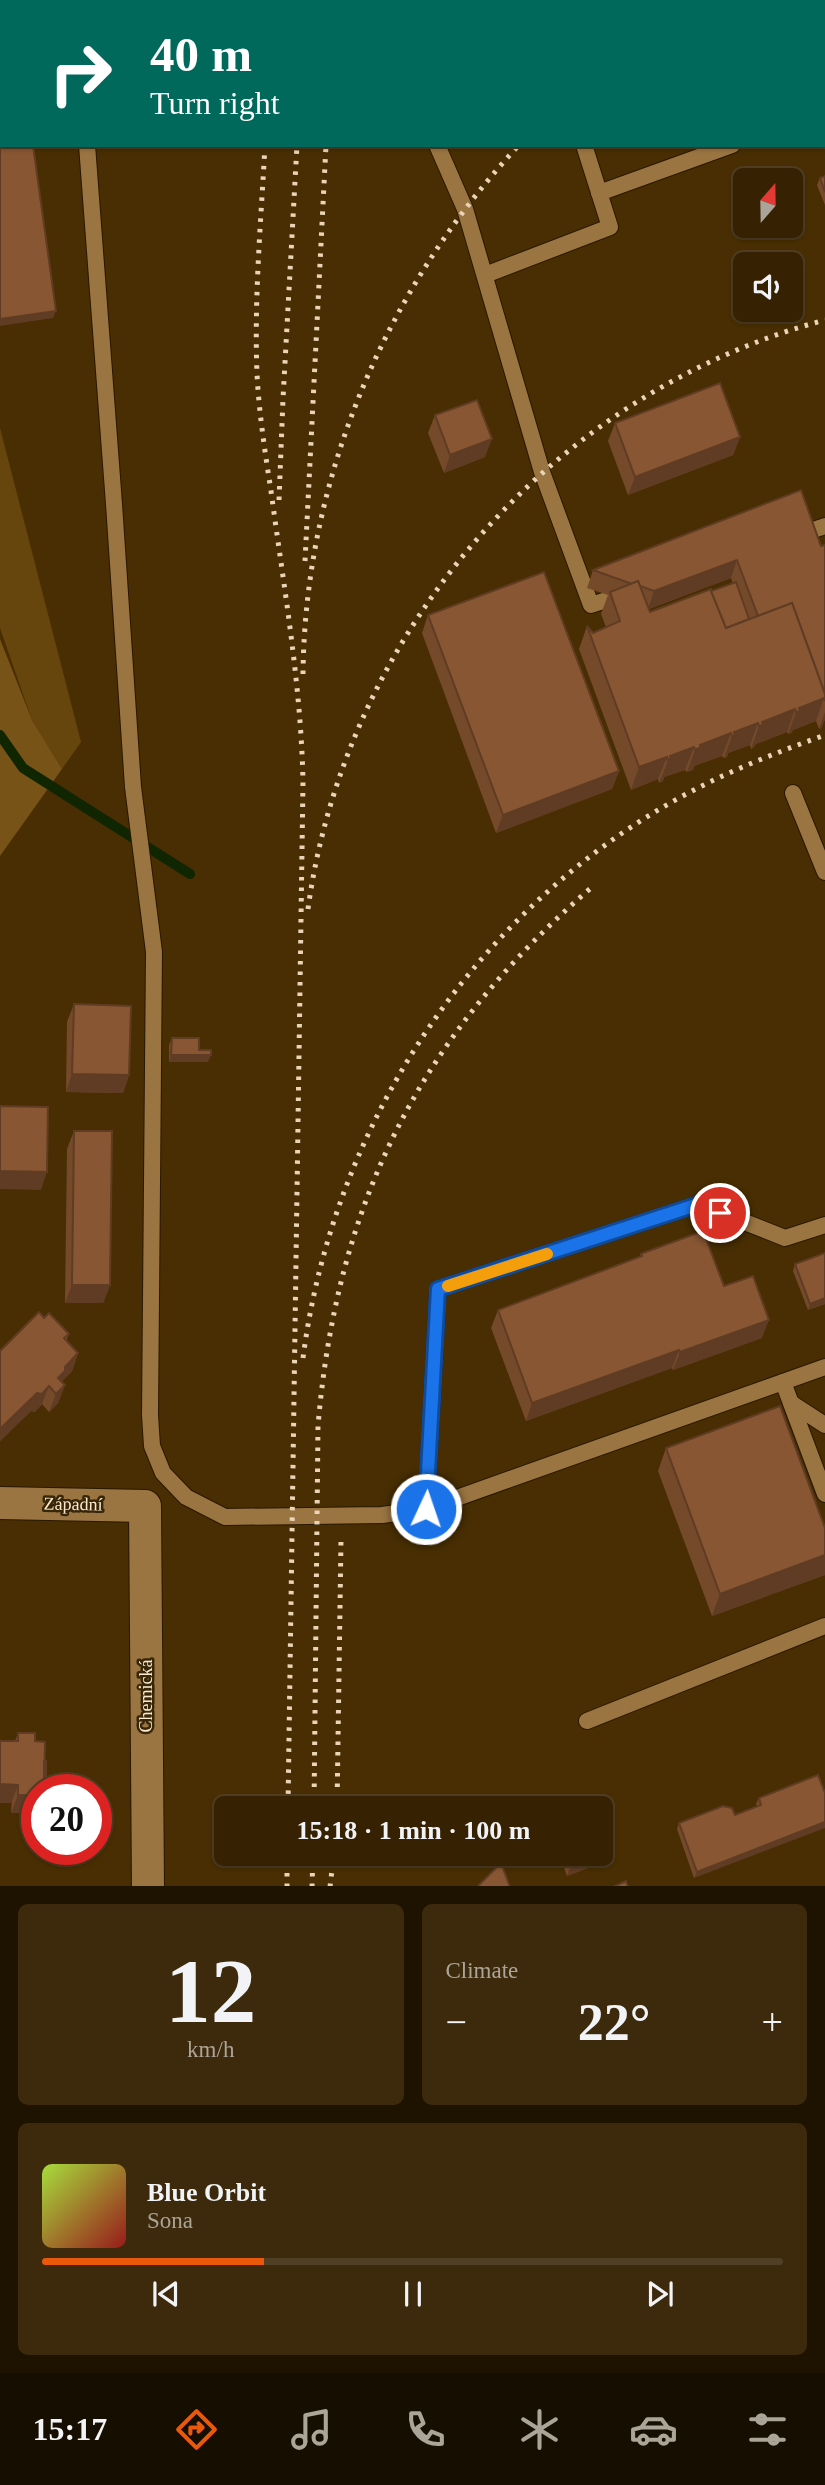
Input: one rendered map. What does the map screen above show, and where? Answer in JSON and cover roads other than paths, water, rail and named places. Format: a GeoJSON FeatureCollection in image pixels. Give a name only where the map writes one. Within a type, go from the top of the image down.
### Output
{"type":"FeatureCollection","features":[{"type":"Feature","properties":{"kind":"street","name":"Západní"},"geometry":{"type":"LineString","coordinates":[[0,1503],[145,1506]]}},
{"type":"Feature","properties":{"kind":"street","name":"Chemická"},"geometry":{"type":"LineString","coordinates":[[145,1506],[148,1886]]}},
{"type":"Feature","properties":{"kind":"lane"},"geometry":{"type":"LineString","coordinates":[[87,147],[133,787],[153,952],[150,1415],[152,1446],[163,1474],[186,1497],[225,1517],[382,1516],[426,1509],[825,1367]]}},
{"type":"Feature","properties":{"kind":"lane"},"geometry":{"type":"LineString","coordinates":[[438,147],[465,209],[542,472],[591,606],[643,588]]}},
{"type":"Feature","properties":{"kind":"lane"},"geometry":{"type":"LineString","coordinates":[[485,275],[610,227],[585,147]]}},
{"type":"Feature","properties":{"kind":"lane"},"geometry":{"type":"LineString","coordinates":[[599,193],[726,147]]}},
{"type":"Feature","properties":{"kind":"lane"},"geometry":{"type":"LineString","coordinates":[[786,539],[825,526]]}},
{"type":"Feature","properties":{"kind":"lane"},"geometry":{"type":"LineString","coordinates":[[793,793],[825,873]]}},
{"type":"Feature","properties":{"kind":"lane"},"geometry":{"type":"LineString","coordinates":[[426,1509],[438,1289],[699,1204],[785,1238],[825,1225]]}},
{"type":"Feature","properties":{"kind":"lane"},"geometry":{"type":"LineString","coordinates":[[783,1382],[825,1494]]}},
{"type":"Feature","properties":{"kind":"lane"},"geometry":{"type":"LineString","coordinates":[[791,1403],[825,1425]]}},
{"type":"Feature","properties":{"kind":"lane"},"geometry":{"type":"LineString","coordinates":[[587,1721],[825,1626]]}},
{"type":"Feature","properties":{"kind":"waterway"},"geometry":{"type":"LineString","coordinates":[[0,735],[23,768],[190,874]]}},
{"type":"Feature","properties":{"kind":"railway"},"geometry":{"type":"LineString","coordinates":[[265,147],[257,288],[257,374],[262,433],[295,673],[303,782],[288,1796]]}},
{"type":"Feature","properties":{"kind":"railway"},"geometry":{"type":"LineString","coordinates":[[279,500],[297,147]]}},
{"type":"Feature","properties":{"kind":"railway"},"geometry":{"type":"LineString","coordinates":[[305,561],[326,147]]}},
{"type":"Feature","properties":{"kind":"railway"},"geometry":{"type":"LineString","coordinates":[[303,674],[307,601],[319,529],[337,458],[362,390],[393,324],[429,260],[472,201],[517,147]]}},
{"type":"Feature","properties":{"kind":"railway"},"geometry":{"type":"LineString","coordinates":[[308,909],[330,807],[367,710],[417,619],[479,537],[552,465],[635,403],[726,355],[825,320]]}},
{"type":"Feature","properties":{"kind":"railway"},"geometry":{"type":"LineString","coordinates":[[303,1358],[319,1272],[345,1188],[381,1108],[425,1033],[477,964],[538,901],[605,845],[679,798],[751,764],[825,735]]}},
{"type":"Feature","properties":{"kind":"railway"},"geometry":{"type":"LineString","coordinates":[[314,1796],[318,1426],[328,1344],[345,1268],[368,1195],[398,1127],[435,1063],[480,1002],[532,943],[592,887]]}},
{"type":"Feature","properties":{"kind":"railway"},"geometry":{"type":"LineString","coordinates":[[337,1796],[341,1540]]}},
{"type":"Feature","properties":{"kind":"railway"},"geometry":{"type":"LineString","coordinates":[[287,1866],[287,1886]]}},
{"type":"Feature","properties":{"kind":"railway"},"geometry":{"type":"LineString","coordinates":[[312,1886],[313,1866]]}},
{"type":"Feature","properties":{"kind":"railway"},"geometry":{"type":"LineString","coordinates":[[330,1886],[332,1866]]}}]}
